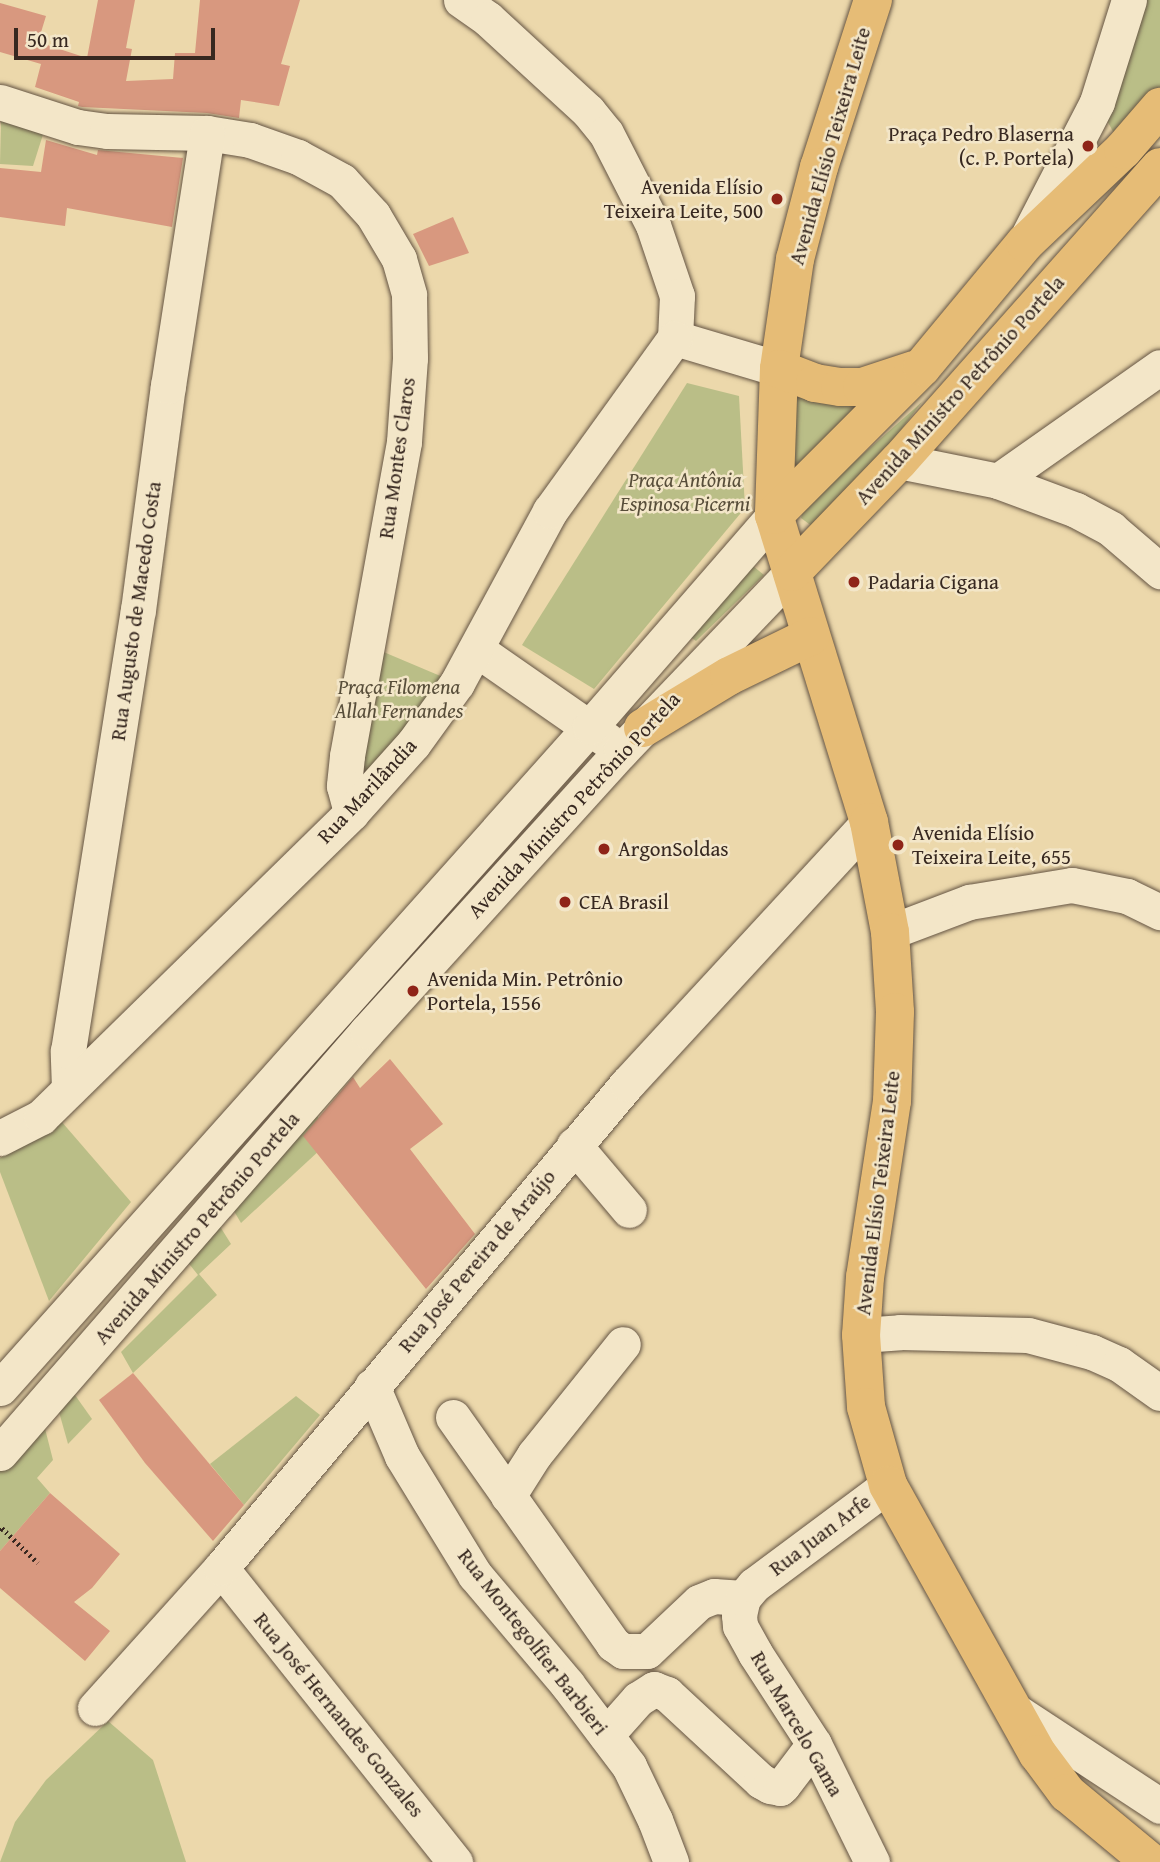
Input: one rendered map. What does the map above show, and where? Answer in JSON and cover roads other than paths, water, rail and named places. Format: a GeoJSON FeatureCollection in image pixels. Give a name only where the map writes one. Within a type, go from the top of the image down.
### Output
{"type":"FeatureCollection","features":[{"type":"Feature","properties":{"kind":"main road","name":"Avenida Elísio Teixeira Leite"},"geometry":{"type":"LineString","coordinates":[[873,0],[819,167],[798,246],[779,369],[774,515],[869,822],[890,932],[895,1012],[892,1101],[865,1278],[861,1335],[866,1407],[888,1486],[1017,1712],[1038,1754],[1067,1793],[1150,1862]]}},
{"type":"Feature","properties":{"kind":"main road","name":"Avenida Ministro Petrônio Portela"},"geometry":{"type":"LineString","coordinates":[[774,515],[922,367],[1025,243],[1123,150],[1160,107]]}},
{"type":"Feature","properties":{"kind":"main road","name":"Avenida Ministro Petrônio Portela"},"geometry":{"type":"LineString","coordinates":[[792,572],[899,461],[1158,169]]}},
{"type":"Feature","properties":{"kind":"main road"},"geometry":{"type":"LineString","coordinates":[[779,369],[816,383],[862,387],[922,367]]}},
{"type":"Feature","properties":{"kind":"main road"},"geometry":{"type":"LineString","coordinates":[[632,740],[729,676],[811,636]]}},
{"type":"Feature","properties":{"kind":"street"},"geometry":{"type":"LineString","coordinates":[[461,0],[498,27],[580,104],[606,133],[626,168],[657,237],[677,296],[675,338],[741,355],[779,369]]}},
{"type":"Feature","properties":{"kind":"street","name":"Avenida Ministro Petrônio Portela"},"geometry":{"type":"LineString","coordinates":[[1025,243],[1097,102],[1129,0]]}},
{"type":"Feature","properties":{"kind":"street","name":"Rua Montes Claros"},"geometry":{"type":"LineString","coordinates":[[0,102],[98,130],[207,133],[250,140],[298,157],[342,181],[373,215],[399,259],[409,295],[410,358],[404,442],[346,756],[345,786],[351,813]]}},
{"type":"Feature","properties":{"kind":"street"},"geometry":{"type":"LineString","coordinates":[[1097,102],[1123,150],[1138,165],[1158,169]]}},
{"type":"Feature","properties":{"kind":"street","name":"Rua Augusto de Macedo Costa"},"geometry":{"type":"LineString","coordinates":[[69,1089],[68,1051],[138,610],[168,386],[207,133]]}},
{"type":"Feature","properties":{"kind":"street","name":"Rua Marilândia"},"geometry":{"type":"LineString","coordinates":[[0,1138],[41,1117],[385,777],[440,708],[476,649],[550,511],[675,338]]}},
{"type":"Feature","properties":{"kind":"street"},"geometry":{"type":"LineString","coordinates":[[998,481],[1160,367]]}},
{"type":"Feature","properties":{"kind":"street"},"geometry":{"type":"LineString","coordinates":[[899,461],[998,481],[1076,510],[1111,529],[1160,571]]}},
{"type":"Feature","properties":{"kind":"street","name":"Avenida Ministro Petrônio Portela"},"geometry":{"type":"LineString","coordinates":[[0,1388],[590,727],[774,515]]}},
{"type":"Feature","properties":{"kind":"street","name":"Avenida Ministro Petrônio Portela"},"geometry":{"type":"LineString","coordinates":[[0,1453],[368,1031],[632,740],[792,572]]}},
{"type":"Feature","properties":{"kind":"street"},"geometry":{"type":"LineString","coordinates":[[476,649],[590,727],[632,740]]}},
{"type":"Feature","properties":{"kind":"street","name":"Rua José Pereira de Araújo"},"geometry":{"type":"LineString","coordinates":[[95,1708],[221,1569],[575,1145],[869,822]]}},
{"type":"Feature","properties":{"kind":"street"},"geometry":{"type":"LineString","coordinates":[[890,932],[969,902],[1072,886],[1127,895],[1160,912]]}},
{"type":"Feature","properties":{"kind":"street"},"geometry":{"type":"LineString","coordinates":[[575,1145],[629,1210]]}},
{"type":"Feature","properties":{"kind":"street"},"geometry":{"type":"LineString","coordinates":[[861,1335],[900,1332],[1028,1335],[1092,1352],[1119,1364],[1160,1393]]}},
{"type":"Feature","properties":{"kind":"street"},"geometry":{"type":"LineString","coordinates":[[508,1496],[534,1455],[623,1344]]}},
{"type":"Feature","properties":{"kind":"street","name":"Rua Montegolfier Barbieri"},"geometry":{"type":"LineString","coordinates":[[372,1386],[402,1456],[475,1575],[567,1684],[629,1766],[655,1819],[671,1862]]}},
{"type":"Feature","properties":{"kind":"street"},"geometry":{"type":"LineString","coordinates":[[453,1417],[605,1635],[624,1651],[647,1651],[699,1602],[714,1596],[748,1592]]}},
{"type":"Feature","properties":{"kind":"street","name":"Rua Juan Arfe"},"geometry":{"type":"LineString","coordinates":[[748,1592],[888,1486]]}},
{"type":"Feature","properties":{"kind":"street","name":"Rua José Hernandes Gonzales"},"geometry":{"type":"LineString","coordinates":[[221,1569],[455,1862]]}},
{"type":"Feature","properties":{"kind":"street","name":"Rua Marcelo Gama"},"geometry":{"type":"LineString","coordinates":[[748,1592],[739,1615],[740,1626],[814,1744],[872,1862]]}},
{"type":"Feature","properties":{"kind":"street"},"geometry":{"type":"LineString","coordinates":[[606,1735],[638,1699],[654,1689],[667,1694],[761,1781],[770,1786],[780,1788],[814,1744]]}},
{"type":"Feature","properties":{"kind":"street"},"geometry":{"type":"LineString","coordinates":[[1017,1712],[1160,1806]]}},
{"type":"Feature","properties":{"kind":"place","name":"Praça Pedro Blaserna (c. P. Portela)"},"geometry":{"type":"Point","coordinates":[1088,146]}},
{"type":"Feature","properties":{"kind":"place","name":"Avenida Elísio Teixeira Leite, 500"},"geometry":{"type":"Point","coordinates":[777,199]}},
{"type":"Feature","properties":{"kind":"place","name":"Padaria Cigana"},"geometry":{"type":"Point","coordinates":[854,582]}},
{"type":"Feature","properties":{"kind":"place","name":"Avenida Elísio Teixeira Leite, 655"},"geometry":{"type":"Point","coordinates":[898,845]}},
{"type":"Feature","properties":{"kind":"place","name":"ArgonSoldas"},"geometry":{"type":"Point","coordinates":[604,849]}},
{"type":"Feature","properties":{"kind":"place","name":"CEA Brasil"},"geometry":{"type":"Point","coordinates":[565,902]}},
{"type":"Feature","properties":{"kind":"place","name":"Avenida Min. Petrônio Portela, 1556"},"geometry":{"type":"Point","coordinates":[413,991]}},
{"type":"Feature","properties":{"kind":"park label","name":"Praça Antônia Espinosa Picerni"},"geometry":{"type":"Point","coordinates":[685,492]}},
{"type":"Feature","properties":{"kind":"park label","name":"Praça Filomena Allah Fernandes"},"geometry":{"type":"Point","coordinates":[399,699]}}]}
